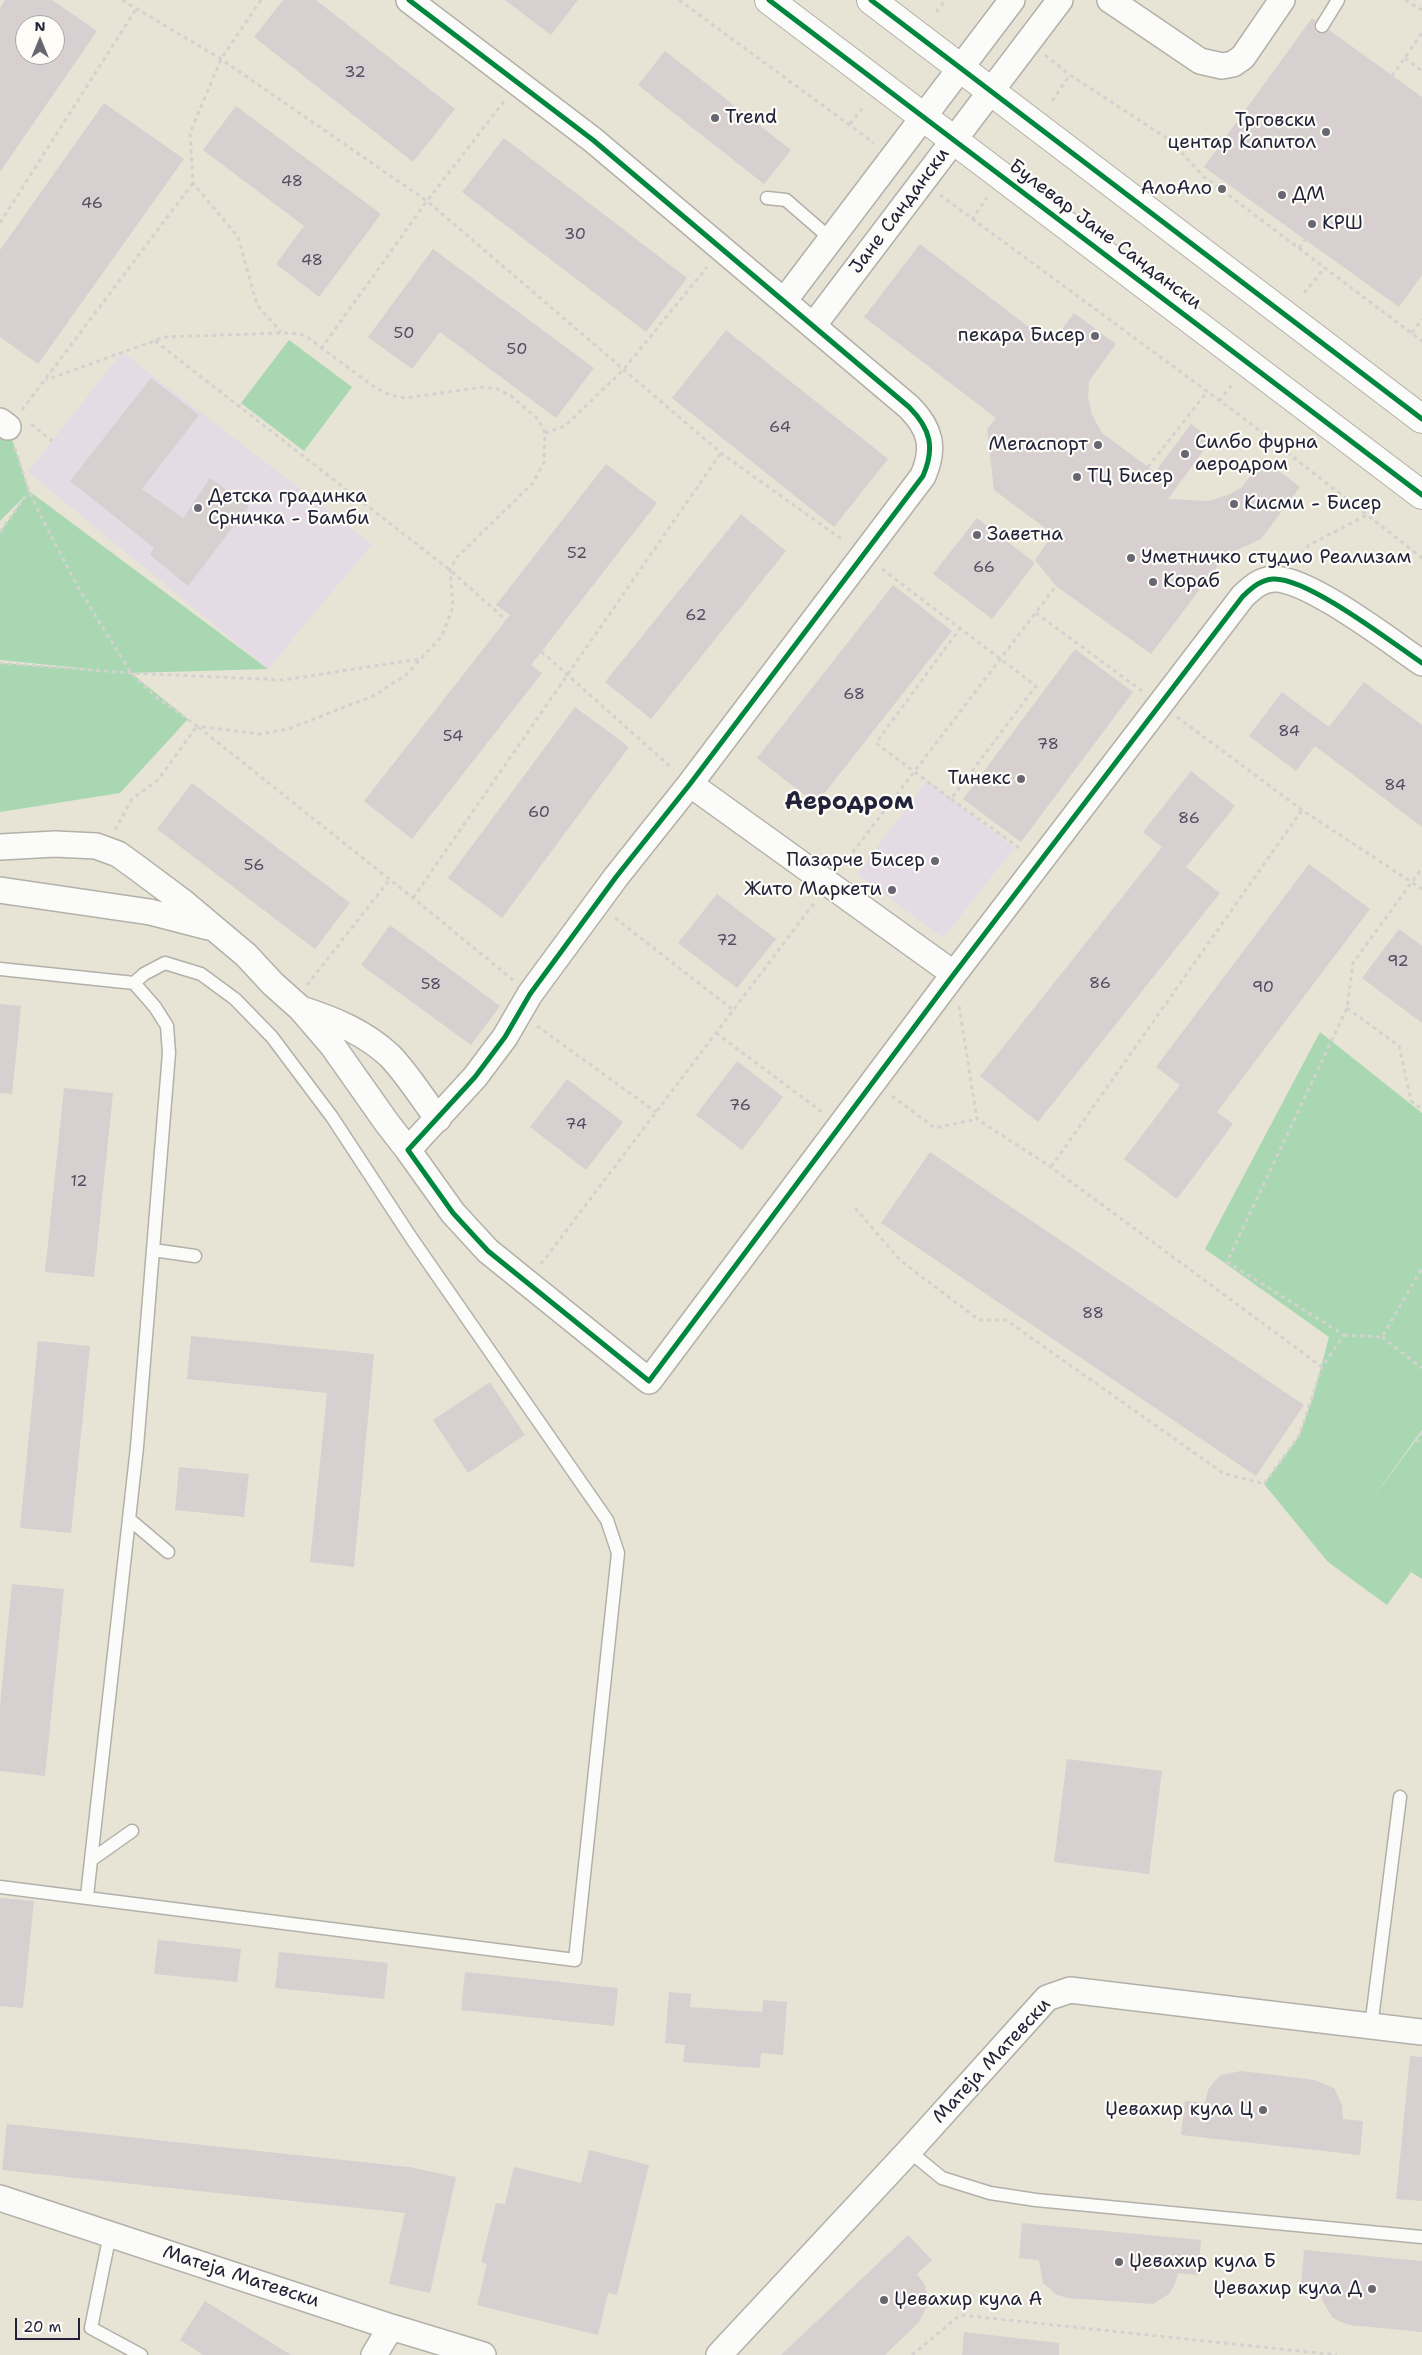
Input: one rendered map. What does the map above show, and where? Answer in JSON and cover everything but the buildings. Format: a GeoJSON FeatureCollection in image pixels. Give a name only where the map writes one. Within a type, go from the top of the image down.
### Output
{"type":"FeatureCollection","features":[{"type":"Feature","properties":{"kind":"street"},"geometry":{"type":"LineString","coordinates":[[408,1150],[475,1078],[597,903],[690,784],[923,476],[930,457],[930,444],[917,415],[593,140],[409,0]]}},
{"type":"Feature","properties":{"kind":"street","name":"Булевар Јане Сандански"},"geometry":{"type":"LineString","coordinates":[[769,0],[1422,495]]}},
{"type":"Feature","properties":{"kind":"street"},"geometry":{"type":"LineString","coordinates":[[870,0],[1422,419]]}},
{"type":"Feature","properties":{"kind":"street","name":"Јане Сандански"},"geometry":{"type":"LineString","coordinates":[[784,301],[1012,0]]}},
{"type":"Feature","properties":{"kind":"street","name":"Јане Сандански"},"geometry":{"type":"LineString","coordinates":[[813,326],[1060,0]]}},
{"type":"Feature","properties":{"kind":"street"},"geometry":{"type":"LineString","coordinates":[[1110,0],[1200,61],[1222,66],[1233,64],[1243,57],[1282,0]]}},
{"type":"Feature","properties":{"kind":"street"},"geometry":{"type":"LineString","coordinates":[[0,847],[80,845],[107,849],[130,863],[183,902],[246,955],[298,1006],[332,1046],[453,1213],[488,1250],[649,1381],[954,974],[1244,596],[1263,581],[1280,580],[1301,585],[1327,599],[1422,663]]}},
{"type":"Feature","properties":{"kind":"street"},"geometry":{"type":"LineString","coordinates":[[690,784],[954,974]]}},
{"type":"Feature","properties":{"kind":"street"},"geometry":{"type":"LineString","coordinates":[[0,890],[150,912],[212,928]]}},
{"type":"Feature","properties":{"kind":"street"},"geometry":{"type":"LineString","coordinates":[[298,1006],[358,1032],[389,1056],[438,1119]]}},
{"type":"Feature","properties":{"kind":"street","name":"Матеја Матевски"},"geometry":{"type":"LineString","coordinates":[[719,2355],[909,2151],[1047,1998],[1070,1990],[1422,2032]]}},
{"type":"Feature","properties":{"kind":"street","name":"Матеја Матевски"},"geometry":{"type":"LineString","coordinates":[[0,2198],[391,2327],[483,2355]]}},
{"type":"Feature","properties":{"kind":"street"},"geometry":{"type":"LineString","coordinates":[[374,2355],[391,2327]]}},
{"type":"Feature","properties":{"kind":"lane"},"geometry":{"type":"LineString","coordinates":[[1322,26],[1338,0]]}},
{"type":"Feature","properties":{"kind":"lane"},"geometry":{"type":"LineString","coordinates":[[767,198],[786,200],[831,239]]}},
{"type":"Feature","properties":{"kind":"lane"},"geometry":{"type":"LineString","coordinates":[[0,1886],[575,1960],[618,1553],[607,1520],[412,1239],[332,1117],[272,1038],[235,999],[201,974],[165,963],[144,974],[134,983]]}},
{"type":"Feature","properties":{"kind":"lane"},"geometry":{"type":"LineString","coordinates":[[0,969],[134,983],[155,1007],[168,1026],[169,1053],[129,1519],[87,1896]]}},
{"type":"Feature","properties":{"kind":"lane"},"geometry":{"type":"LineString","coordinates":[[153,1250],[195,1256]]}},
{"type":"Feature","properties":{"kind":"lane"},"geometry":{"type":"LineString","coordinates":[[129,1519],[168,1552]]}},
{"type":"Feature","properties":{"kind":"lane"},"geometry":{"type":"LineString","coordinates":[[1371,2027],[1400,1796]]}},
{"type":"Feature","properties":{"kind":"lane"},"geometry":{"type":"LineString","coordinates":[[91,1860],[132,1831]]}},
{"type":"Feature","properties":{"kind":"lane"},"geometry":{"type":"LineString","coordinates":[[909,2151],[942,2178],[990,2193],[1056,2202],[1422,2237]]}},
{"type":"Feature","properties":{"kind":"lane"},"geometry":{"type":"LineString","coordinates":[[110,2234],[91,2328],[141,2355]]}},
{"type":"Feature","properties":{"kind":"path"},"geometry":{"type":"LineString","coordinates":[[122,0],[222,59],[427,201],[721,453],[961,627],[1036,686],[951,799]]}},
{"type":"Feature","properties":{"kind":"path"},"geometry":{"type":"LineString","coordinates":[[261,0],[222,59],[190,133],[193,183],[238,237],[257,305],[282,333]]}},
{"type":"Feature","properties":{"kind":"path"},"geometry":{"type":"LineString","coordinates":[[680,0],[881,148]]}},
{"type":"Feature","properties":{"kind":"path"},"geometry":{"type":"LineString","coordinates":[[936,12],[946,0]]}},
{"type":"Feature","properties":{"kind":"path"},"geometry":{"type":"LineString","coordinates":[[1406,0],[1422,10]]}},
{"type":"Feature","properties":{"kind":"path"},"geometry":{"type":"LineString","coordinates":[[0,223],[136,9]]}},
{"type":"Feature","properties":{"kind":"path"},"geometry":{"type":"LineString","coordinates":[[1392,76],[1422,33]]}},
{"type":"Feature","properties":{"kind":"path"},"geometry":{"type":"LineString","coordinates":[[1038,50],[1070,74],[1171,141],[1203,176],[1422,341]]}},
{"type":"Feature","properties":{"kind":"path"},"geometry":{"type":"LineString","coordinates":[[1405,58],[1422,71]]}},
{"type":"Feature","properties":{"kind":"path"},"geometry":{"type":"LineString","coordinates":[[1052,101],[1070,74]]}},
{"type":"Feature","properties":{"kind":"path"},"geometry":{"type":"LineString","coordinates":[[321,349],[427,201],[518,82]]}},
{"type":"Feature","properties":{"kind":"path"},"geometry":{"type":"LineString","coordinates":[[850,124],[864,106]]}},
{"type":"Feature","properties":{"kind":"path"},"geometry":{"type":"LineString","coordinates":[[9,421],[46,380],[193,183]]}},
{"type":"Feature","properties":{"kind":"path"},"geometry":{"type":"LineString","coordinates":[[934,190],[972,220],[1219,401],[1422,558]]}},
{"type":"Feature","properties":{"kind":"path"},"geometry":{"type":"LineString","coordinates":[[972,220],[987,197]]}},
{"type":"Feature","properties":{"kind":"path"},"geometry":{"type":"LineString","coordinates":[[1299,248],[1305,240]]}},
{"type":"Feature","properties":{"kind":"path"},"geometry":{"type":"LineString","coordinates":[[545,433],[565,426],[624,369],[722,249]]}},
{"type":"Feature","properties":{"kind":"path"},"geometry":{"type":"LineString","coordinates":[[1304,293],[1325,267]]}},
{"type":"Feature","properties":{"kind":"path"},"geometry":{"type":"LineString","coordinates":[[1412,333],[1422,319]]}},
{"type":"Feature","properties":{"kind":"path"},"geometry":{"type":"LineString","coordinates":[[46,380],[164,337],[300,334],[373,386],[390,395],[404,398],[483,387],[497,389],[511,396],[539,420],[545,433],[544,462],[533,483],[457,556],[450,570],[453,607],[442,636],[406,675],[373,696],[288,729],[260,734],[197,726]]}},
{"type":"Feature","properties":{"kind":"path"},"geometry":{"type":"LineString","coordinates":[[155,341],[450,570],[690,784]]}},
{"type":"Feature","properties":{"kind":"path"},"geometry":{"type":"LineString","coordinates":[[1219,401],[1236,379]]}},
{"type":"Feature","properties":{"kind":"path"},"geometry":{"type":"LineString","coordinates":[[1148,468],[1207,392]]}},
{"type":"Feature","properties":{"kind":"path"},"geometry":{"type":"LineString","coordinates":[[9,421],[52,441]]}},
{"type":"Feature","properties":{"kind":"path"},"geometry":{"type":"LineString","coordinates":[[9,421],[29,491],[79,589],[131,673],[156,697],[197,726],[413,898],[525,1004],[656,1112]]}},
{"type":"Feature","properties":{"kind":"path"},"geometry":{"type":"LineString","coordinates":[[413,898],[721,453]]}},
{"type":"Feature","properties":{"kind":"path"},"geometry":{"type":"LineString","coordinates":[[0,532],[29,491]]}},
{"type":"Feature","properties":{"kind":"path"},"geometry":{"type":"LineString","coordinates":[[1280,580],[1309,544],[1367,515]]}},
{"type":"Feature","properties":{"kind":"path"},"geometry":{"type":"LineString","coordinates":[[527,1282],[1056,586]]}},
{"type":"Feature","properties":{"kind":"path"},"geometry":{"type":"LineString","coordinates":[[1036,613],[1302,810],[1422,889]]}},
{"type":"Feature","properties":{"kind":"path"},"geometry":{"type":"LineString","coordinates":[[961,627],[876,743],[1040,862]]}},
{"type":"Feature","properties":{"kind":"path"},"geometry":{"type":"LineString","coordinates":[[0,663],[131,673],[282,680],[420,659]]}},
{"type":"Feature","properties":{"kind":"path"},"geometry":{"type":"LineString","coordinates":[[107,849],[126,807],[132,799],[158,780],[197,726]]}},
{"type":"Feature","properties":{"kind":"path"},"geometry":{"type":"LineString","coordinates":[[1051,1167],[1302,810]]}},
{"type":"Feature","properties":{"kind":"path"},"geometry":{"type":"LineString","coordinates":[[1422,868],[1353,963],[1347,1008],[1227,1262],[1344,1335],[1382,1337],[1422,1368]]}},
{"type":"Feature","properties":{"kind":"path"},"geometry":{"type":"LineString","coordinates":[[298,1006],[390,879]]}},
{"type":"Feature","properties":{"kind":"path"},"geometry":{"type":"LineString","coordinates":[[597,903],[733,1010]]}},
{"type":"Feature","properties":{"kind":"path"},"geometry":{"type":"LineString","coordinates":[[954,974],[977,1119]]}},
{"type":"Feature","properties":{"kind":"path"},"geometry":{"type":"LineString","coordinates":[[1347,1008],[1399,1046],[1411,1101],[1422,1109]]}},
{"type":"Feature","properties":{"kind":"path"},"geometry":{"type":"LineString","coordinates":[[716,1033],[840,1126]]}},
{"type":"Feature","properties":{"kind":"path"},"geometry":{"type":"LineString","coordinates":[[873,1082],[935,1128],[977,1119],[1051,1167],[1322,1367]]}},
{"type":"Feature","properties":{"kind":"path"},"geometry":{"type":"LineString","coordinates":[[855,1208],[902,1261],[979,1320],[1006,1320],[1223,1473],[1264,1484],[1298,1436],[1322,1367],[1344,1335]]}},
{"type":"Feature","properties":{"kind":"path"},"geometry":{"type":"LineString","coordinates":[[1382,1337],[1422,1268]]}},
{"type":"Feature","properties":{"kind":"path"},"geometry":{"type":"LineString","coordinates":[[1422,1432],[1416,1440],[1422,1444]]}},
{"type":"Feature","properties":{"kind":"path"},"geometry":{"type":"LineString","coordinates":[[912,2355],[960,2314],[1337,2355]]}},
{"type":"Feature","properties":{"kind":"shaded area","name":"Детска градинка Срничка - Бамби"},"geometry":{"type":"Polygon","coordinates":[[[122,352],[372,544],[268,669],[28,472],[122,352]]]}},
{"type":"Feature","properties":{"kind":"shaded area","name":"Пазарче Бисер"},"geometry":{"type":"Polygon","coordinates":[[[927,780],[1014,848],[943,938],[857,874],[927,780]]]}},
{"type":"Feature","properties":{"kind":"green space"},"geometry":{"type":"Polygon","coordinates":[[[289,340],[352,387],[304,451],[241,403],[289,340]]]}},
{"type":"Feature","properties":{"kind":"green space"},"geometry":{"type":"Polygon","coordinates":[[[0,421],[8,427],[29,491],[268,669],[131,673],[188,719],[120,793],[0,812],[0,663],[99,670],[0,660],[0,532],[26,495],[0,521],[0,421]]]}},
{"type":"Feature","properties":{"kind":"green space"},"geometry":{"type":"Polygon","coordinates":[[[1320,1032],[1422,1113],[1422,1430],[1367,1506],[1422,1432],[1422,1579],[1411,1572],[1387,1605],[1328,1562],[1264,1484],[1299,1436],[1313,1397],[1329,1337],[1205,1249],[1320,1032]]]}},
{"type":"Feature","properties":{"kind":"cycle path"},"geometry":{"type":"LineString","coordinates":[[409,0],[593,140],[909,407],[922,423],[929,439],[929,456],[923,476],[690,784],[616,877],[530,994],[505,1037],[475,1077],[408,1150],[453,1213],[488,1251],[649,1381],[954,974],[1243,596],[1264,581],[1273,579],[1288,581],[1306,588],[1349,612],[1422,663]]}},
{"type":"Feature","properties":{"kind":"cycle path"},"geometry":{"type":"LineString","coordinates":[[769,0],[1422,495]]}},
{"type":"Feature","properties":{"kind":"cycle path"},"geometry":{"type":"LineString","coordinates":[[871,0],[1422,419]]}},
{"type":"Feature","properties":{"kind":"place","name":"Trend"},"geometry":{"type":"Point","coordinates":[715,118]}},
{"type":"Feature","properties":{"kind":"place","name":"Трговски центар Капитол"},"geometry":{"type":"Point","coordinates":[1326,132]}},
{"type":"Feature","properties":{"kind":"place","name":"АлоАло"},"geometry":{"type":"Point","coordinates":[1222,189]}},
{"type":"Feature","properties":{"kind":"place","name":"ДМ"},"geometry":{"type":"Point","coordinates":[1282,195]}},
{"type":"Feature","properties":{"kind":"place","name":"КРШ"},"geometry":{"type":"Point","coordinates":[1312,224]}},
{"type":"Feature","properties":{"kind":"place","name":"пекара Бисер"},"geometry":{"type":"Point","coordinates":[1095,336]}},
{"type":"Feature","properties":{"kind":"place","name":"Мегаспорт"},"geometry":{"type":"Point","coordinates":[1098,445]}},
{"type":"Feature","properties":{"kind":"place","name":"Силбо фурна аеродром"},"geometry":{"type":"Point","coordinates":[1185,454]}},
{"type":"Feature","properties":{"kind":"place","name":"ТЦ Бисер"},"geometry":{"type":"Point","coordinates":[1077,477]}},
{"type":"Feature","properties":{"kind":"place","name":"Кисми - Бисер"},"geometry":{"type":"Point","coordinates":[1234,504]}},
{"type":"Feature","properties":{"kind":"place","name":"Детска градинка Срничка - Бамби"},"geometry":{"type":"Point","coordinates":[198,508]}},
{"type":"Feature","properties":{"kind":"place","name":"Заветна"},"geometry":{"type":"Point","coordinates":[977,535]}},
{"type":"Feature","properties":{"kind":"place","name":"Уметничко студио Реализам"},"geometry":{"type":"Point","coordinates":[1131,558]}},
{"type":"Feature","properties":{"kind":"place","name":"Кораб"},"geometry":{"type":"Point","coordinates":[1153,582]}},
{"type":"Feature","properties":{"kind":"place","name":"Тинекс"},"geometry":{"type":"Point","coordinates":[1021,779]}},
{"type":"Feature","properties":{"kind":"place","name":"Пазарче Бисер"},"geometry":{"type":"Point","coordinates":[935,861]}},
{"type":"Feature","properties":{"kind":"place","name":"Жито Маркети"},"geometry":{"type":"Point","coordinates":[892,890]}},
{"type":"Feature","properties":{"kind":"place","name":"Џевахир кула Ц"},"geometry":{"type":"Point","coordinates":[1263,2110]}},
{"type":"Feature","properties":{"kind":"place","name":"Џевахир кула Б"},"geometry":{"type":"Point","coordinates":[1119,2262]}},
{"type":"Feature","properties":{"kind":"place","name":"Џевахир кула Д"},"geometry":{"type":"Point","coordinates":[1372,2289]}},
{"type":"Feature","properties":{"kind":"place","name":"Џевахир кула А"},"geometry":{"type":"Point","coordinates":[884,2300]}},
{"type":"Feature","properties":{"kind":"district","name":"Аеродром"},"geometry":{"type":"Point","coordinates":[849,803]}}]}
